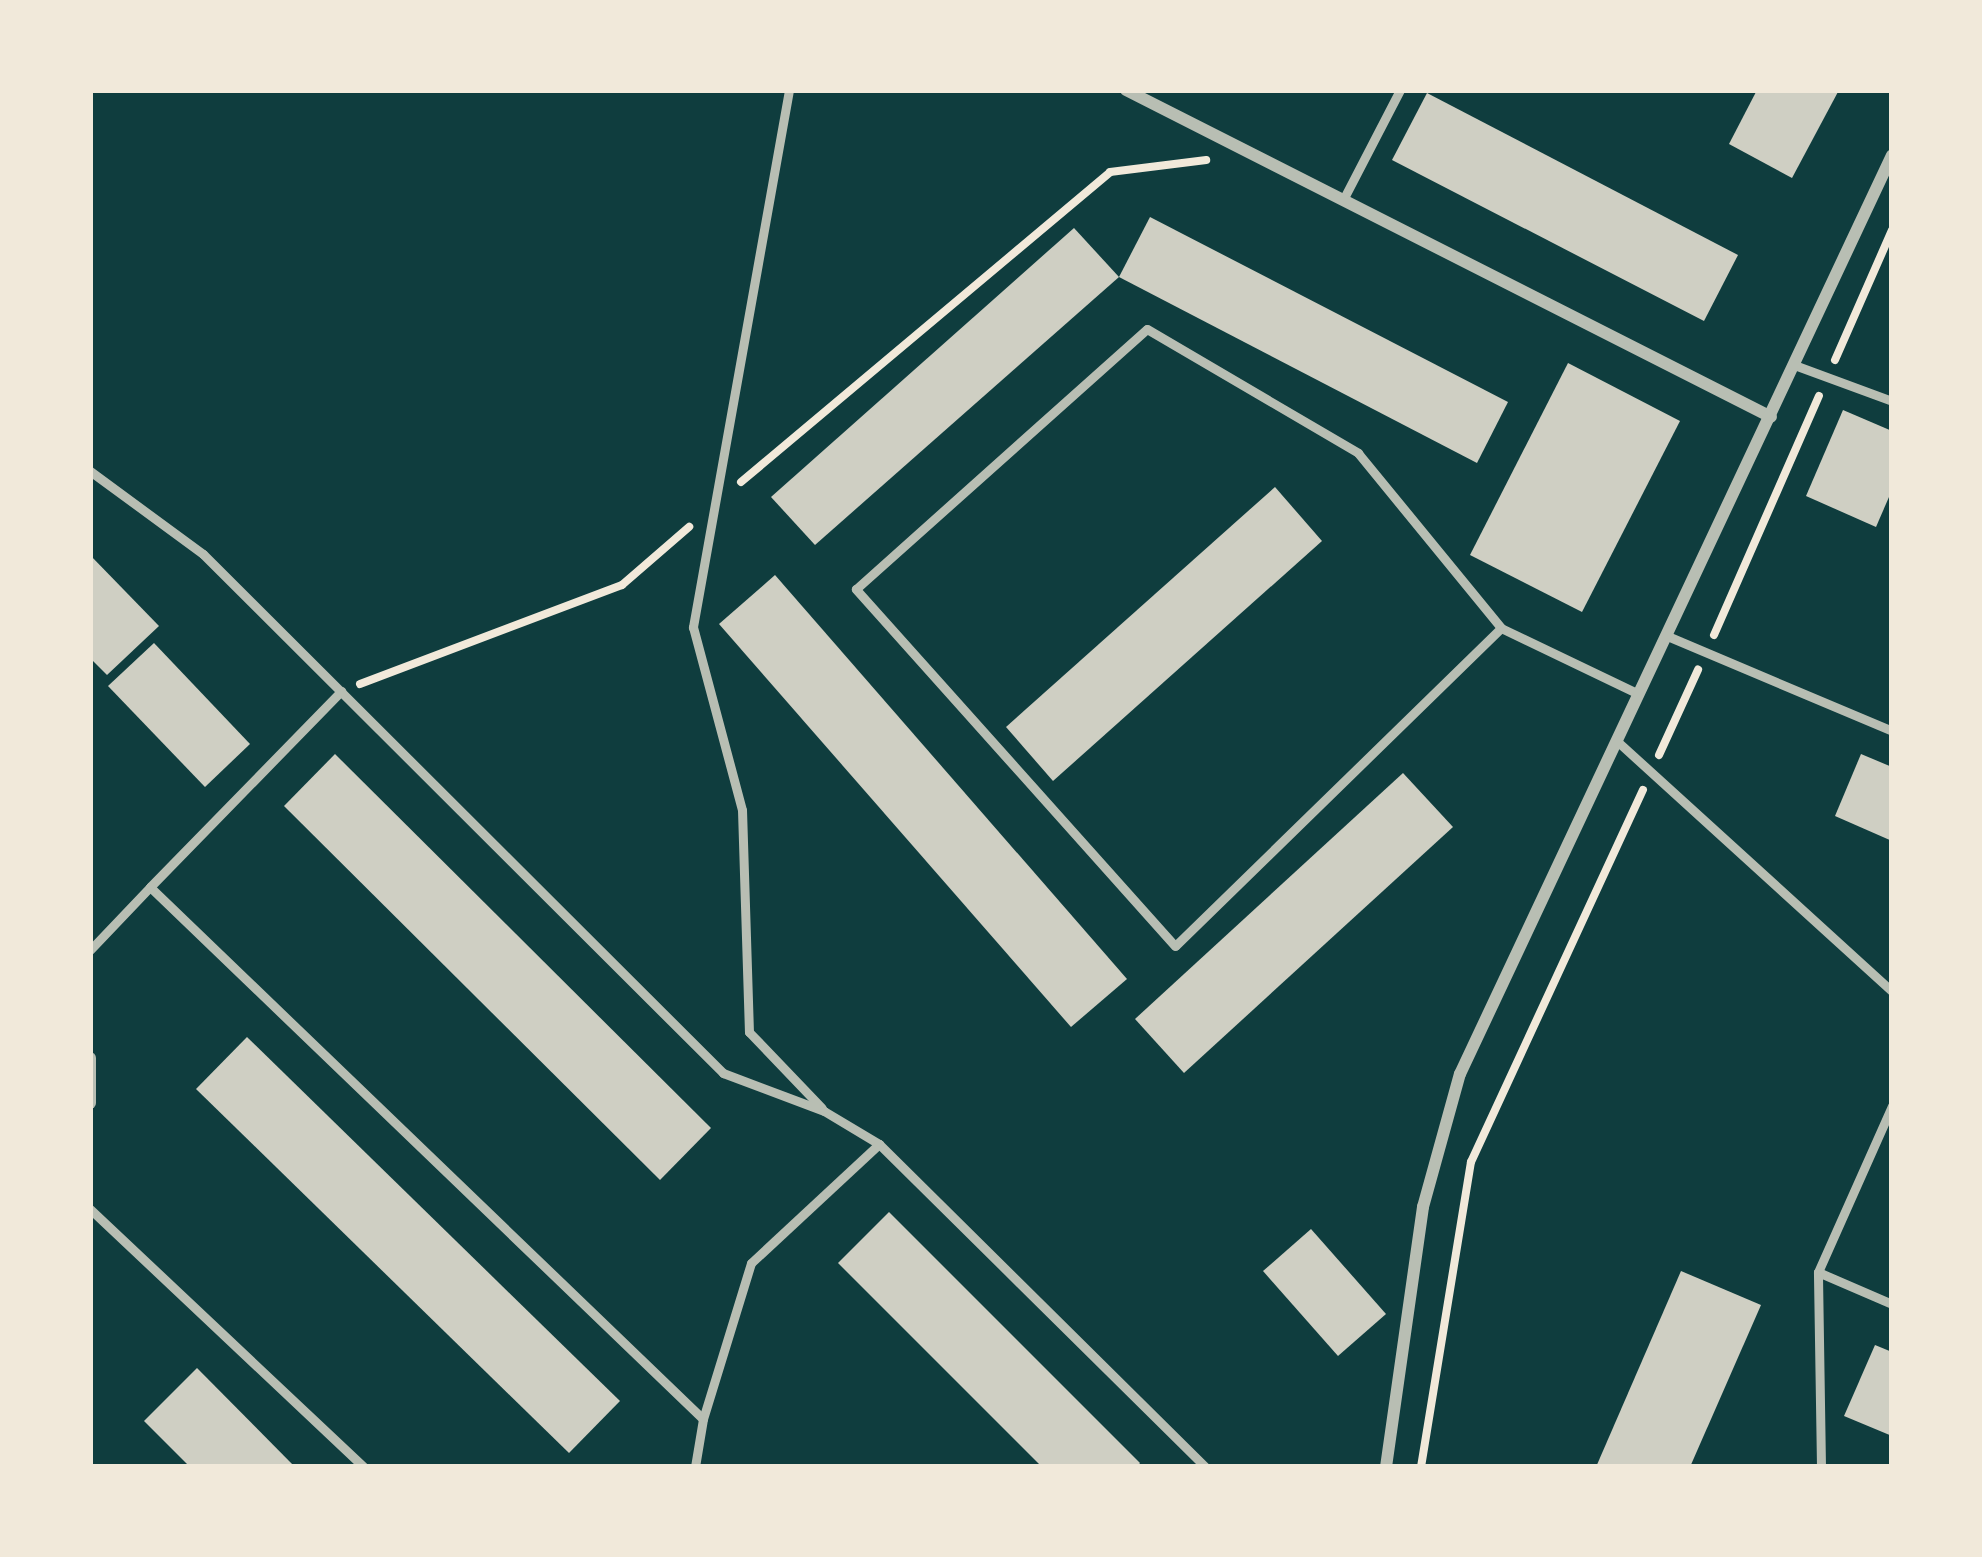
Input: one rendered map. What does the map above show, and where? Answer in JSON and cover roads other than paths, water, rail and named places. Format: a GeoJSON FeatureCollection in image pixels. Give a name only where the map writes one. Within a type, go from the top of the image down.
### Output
{"type":"FeatureCollection","features":[{"type":"Feature","properties":{"kind":"street"},"geometry":{"type":"LineString","coordinates":[[1126,90],[1771,417]]}},
{"type":"Feature","properties":{"kind":"street"},"geometry":{"type":"LineString","coordinates":[[1386,1467],[1424,1207],[1460,1074],[1665,635],[1797,367],[1892,155]]}},
{"type":"Feature","properties":{"kind":"street"},"geometry":{"type":"LineString","coordinates":[[90,1058],[90,1102]]}},
{"type":"Feature","properties":{"kind":"lane"},"geometry":{"type":"LineString","coordinates":[[789,90],[693,627],[742,809],[749,1032],[824,1111]]}},
{"type":"Feature","properties":{"kind":"lane"},"geometry":{"type":"LineString","coordinates":[[1345,198],[1400,90]]}},
{"type":"Feature","properties":{"kind":"lane"},"geometry":{"type":"LineString","coordinates":[[1877,189],[1892,196]]}},
{"type":"Feature","properties":{"kind":"lane"},"geometry":{"type":"LineString","coordinates":[[1501,628],[1175,946],[856,589],[1147,329],[1358,452],[1501,628],[1639,694]]}},
{"type":"Feature","properties":{"kind":"lane"},"geometry":{"type":"LineString","coordinates":[[1797,367],[1892,401]]}},
{"type":"Feature","properties":{"kind":"lane"},"geometry":{"type":"LineString","coordinates":[[90,471],[203,554],[723,1073],[824,1111],[879,1144],[1205,1467]]}},
{"type":"Feature","properties":{"kind":"lane"},"geometry":{"type":"LineString","coordinates":[[1665,635],[1892,731]]}},
{"type":"Feature","properties":{"kind":"lane"},"geometry":{"type":"LineString","coordinates":[[90,950],[341,691]]}},
{"type":"Feature","properties":{"kind":"lane"},"geometry":{"type":"LineString","coordinates":[[1618,742],[1892,992]]}},
{"type":"Feature","properties":{"kind":"lane"},"geometry":{"type":"LineString","coordinates":[[150,887],[703,1419]]}},
{"type":"Feature","properties":{"kind":"lane"},"geometry":{"type":"LineString","coordinates":[[1821,1467],[1818,1272],[1892,1106]]}},
{"type":"Feature","properties":{"kind":"lane"},"geometry":{"type":"LineString","coordinates":[[695,1467],[703,1419],[752,1263],[879,1144]]}},
{"type":"Feature","properties":{"kind":"lane"},"geometry":{"type":"LineString","coordinates":[[90,1209],[364,1467]]}},
{"type":"Feature","properties":{"kind":"lane"},"geometry":{"type":"LineString","coordinates":[[1818,1272],[1892,1304]]}}]}
